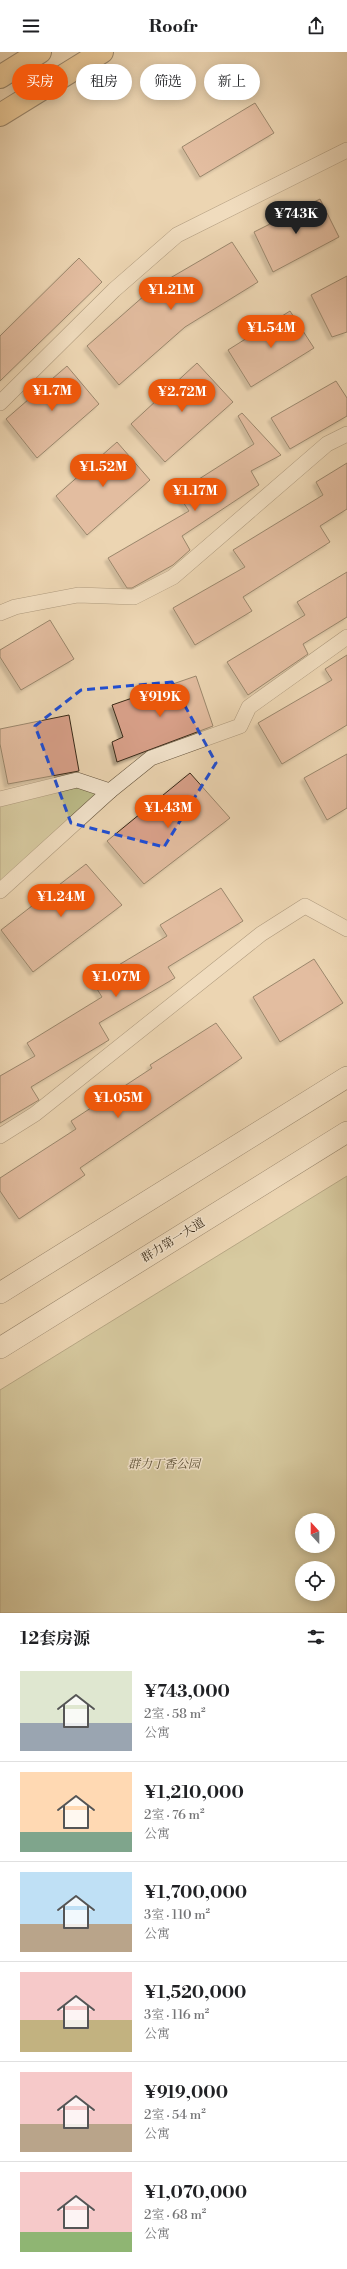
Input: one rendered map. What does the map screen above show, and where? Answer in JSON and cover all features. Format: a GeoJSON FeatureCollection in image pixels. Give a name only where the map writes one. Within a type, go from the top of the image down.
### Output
{"type":"FeatureCollection","features":[{"type":"Feature","properties":{"kind":"main road"},"geometry":{"type":"LineString","coordinates":[[0,77],[40,52]]}},
{"type":"Feature","properties":{"kind":"main road"},"geometry":{"type":"LineString","coordinates":[[0,115],[102,52]]}},
{"type":"Feature","properties":{"kind":"main road"},"geometry":{"type":"LineString","coordinates":[[0,1293],[347,1077]]}},
{"type":"Feature","properties":{"kind":"main road","name":"群力第一大道"},"geometry":{"type":"LineString","coordinates":[[0,1348],[347,1132]]}},
{"type":"Feature","properties":{"kind":"street"},"geometry":{"type":"LineString","coordinates":[[0,402],[114,290],[177,235],[347,150]]}},
{"type":"Feature","properties":{"kind":"street"},"geometry":{"type":"LineString","coordinates":[[0,613],[15,607],[78,595],[134,597],[174,577],[327,444],[347,434]]}},
{"type":"Feature","properties":{"kind":"street"},"geometry":{"type":"LineString","coordinates":[[0,891],[110,791],[151,758],[240,726],[250,707],[347,637]]}},
{"type":"Feature","properties":{"kind":"street"},"geometry":{"type":"LineString","coordinates":[[0,799],[77,780],[110,791]]}},
{"type":"Feature","properties":{"kind":"street"},"geometry":{"type":"LineString","coordinates":[[0,1136],[35,1114],[261,934],[305,906],[347,929]]}},
{"type":"Feature","properties":{"kind":"highlighted area"},"geometry":{"type":"Polygon","coordinates":[[[172,682],[216,763],[164,847],[71,823],[35,726],[81,690],[172,682]]]}},
{"type":"Feature","properties":{"kind":"green space"},"geometry":{"type":"Polygon","coordinates":[[[77,780],[110,791],[0,891],[0,799],[77,780]]]}},
{"type":"Feature","properties":{"kind":"green space","name":"群力丁香公园"},"geometry":{"type":"Polygon","coordinates":[[[347,1176],[347,1613],[0,1613],[0,1390],[347,1176]]]}},
{"type":"Feature","properties":{"kind":"building"},"geometry":{"type":"Polygon","coordinates":[[[255,103],[274,133],[200,177],[182,147],[255,103]]]}},
{"type":"Feature","properties":{"kind":"building"},"geometry":{"type":"Polygon","coordinates":[[[320,199],[339,237],[273,272],[254,232],[320,199]]]}},
{"type":"Feature","properties":{"kind":"building"},"geometry":{"type":"Polygon","coordinates":[[[232,242],[258,282],[185,327],[119,385],[87,346],[153,288],[232,242]]]}},
{"type":"Feature","properties":{"kind":"building"},"geometry":{"type":"Polygon","coordinates":[[[79,258],[102,282],[0,381],[0,336],[79,258]]]}},
{"type":"Feature","properties":{"kind":"building"},"geometry":{"type":"Polygon","coordinates":[[[347,276],[347,332],[332,337],[311,295],[347,276]]]}},
{"type":"Feature","properties":{"kind":"building"},"geometry":{"type":"Polygon","coordinates":[[[290,311],[314,348],[251,387],[228,350],[290,311]]]}},
{"type":"Feature","properties":{"kind":"building"},"geometry":{"type":"Polygon","coordinates":[[[197,363],[233,402],[165,462],[131,424],[197,363]]]}},
{"type":"Feature","properties":{"kind":"building"},"geometry":{"type":"Polygon","coordinates":[[[67,366],[99,404],[37,458],[6,419],[67,366]]]}},
{"type":"Feature","properties":{"kind":"building"},"geometry":{"type":"Polygon","coordinates":[[[336,381],[347,398],[347,416],[290,449],[271,418],[336,381]]]}},
{"type":"Feature","properties":{"kind":"building"},"geometry":{"type":"Polygon","coordinates":[[[242,413],[281,455],[251,471],[259,485],[182,536],[190,550],[173,565],[132,588],[127,588],[108,558],[189,511],[177,493],[254,444],[238,416],[242,413]]]}},
{"type":"Feature","properties":{"kind":"building"},"geometry":{"type":"Polygon","coordinates":[[[117,442],[150,480],[87,535],[56,496],[117,442]]]}},
{"type":"Feature","properties":{"kind":"building"},"geometry":{"type":"Polygon","coordinates":[[[347,463],[347,509],[320,526],[330,542],[243,597],[252,611],[195,645],[173,608],[245,567],[233,550],[323,495],[316,482],[347,463]]]}},
{"type":"Feature","properties":{"kind":"building"},"geometry":{"type":"Polygon","coordinates":[[[347,572],[347,617],[303,644],[308,654],[248,695],[227,662],[305,615],[297,602],[347,572]]]}},
{"type":"Feature","properties":{"kind":"building"},"geometry":{"type":"Polygon","coordinates":[[[50,620],[74,659],[21,690],[0,657],[0,650],[50,620]]]}},
{"type":"Feature","properties":{"kind":"building"},"geometry":{"type":"Polygon","coordinates":[[[347,655],[347,725],[282,764],[258,723],[332,680],[325,669],[347,655]]]}},
{"type":"Feature","properties":{"kind":"building"},"geometry":{"type":"Polygon","coordinates":[[[196,676],[213,726],[117,762],[112,742],[123,737],[112,705],[196,676]]]}},
{"type":"Feature","properties":{"kind":"building"},"geometry":{"type":"Polygon","coordinates":[[[69,715],[79,771],[8,784],[0,744],[0,729],[69,715]]]}},
{"type":"Feature","properties":{"kind":"building"},"geometry":{"type":"Polygon","coordinates":[[[347,754],[347,808],[327,820],[304,778],[347,754]]]}},
{"type":"Feature","properties":{"kind":"building"},"geometry":{"type":"Polygon","coordinates":[[[190,773],[230,818],[144,884],[107,841],[190,773]]]}},
{"type":"Feature","properties":{"kind":"building"},"geometry":{"type":"Polygon","coordinates":[[[86,864],[122,905],[33,972],[1,930],[86,864]]]}},
{"type":"Feature","properties":{"kind":"building"},"geometry":{"type":"Polygon","coordinates":[[[221,888],[243,921],[168,967],[175,978],[99,1023],[109,1040],[31,1087],[39,1100],[0,1123],[0,1076],[35,1056],[27,1043],[102,997],[92,981],[167,936],[160,925],[221,888]]]}},
{"type":"Feature","properties":{"kind":"building"},"geometry":{"type":"Polygon","coordinates":[[[314,959],[343,1003],[280,1042],[253,997],[314,959]]]}},
{"type":"Feature","properties":{"kind":"building"},"geometry":{"type":"Polygon","coordinates":[[[216,1023],[242,1058],[80,1168],[85,1175],[19,1219],[0,1191],[0,1178],[76,1129],[71,1121],[152,1068],[150,1065],[216,1023]]]}}]}
